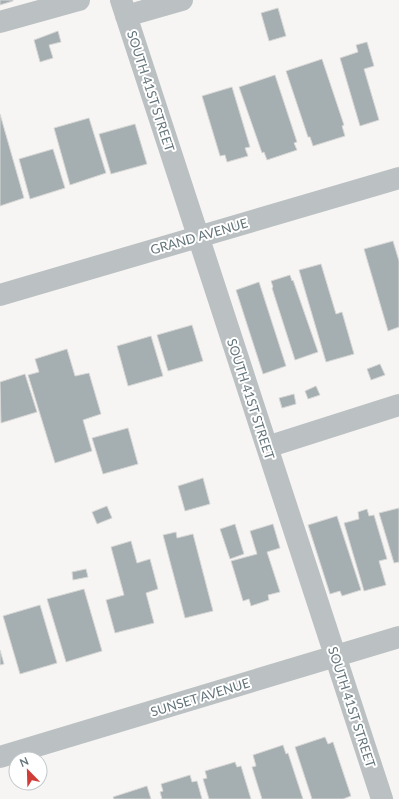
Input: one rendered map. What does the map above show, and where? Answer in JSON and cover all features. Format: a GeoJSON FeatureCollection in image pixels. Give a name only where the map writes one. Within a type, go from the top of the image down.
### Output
{"type":"FeatureCollection","features":[{"type":"Feature","properties":{"kind":"street"},"geometry":{"type":"LineString","coordinates":[[0,22],[79,0]]}},
{"type":"Feature","properties":{"kind":"street"},"geometry":{"type":"LineString","coordinates":[[123,8],[182,0]]}},
{"type":"Feature","properties":{"kind":"street","name":"SOUTH 41ST STREET"},"geometry":{"type":"LineString","coordinates":[[123,8],[382,799]]}},
{"type":"Feature","properties":{"kind":"street","name":"GRAND AVENUE"},"geometry":{"type":"LineString","coordinates":[[0,295],[399,178]]}},
{"type":"Feature","properties":{"kind":"street"},"geometry":{"type":"LineString","coordinates":[[267,447],[399,405]]}},
{"type":"Feature","properties":{"kind":"street","name":"SUNSET AVENUE"},"geometry":{"type":"LineString","coordinates":[[0,757],[399,637]]}},
{"type":"Feature","properties":{"kind":"building"},"geometry":{"type":"Polygon","coordinates":[[[0,0],[13,0],[13,1],[0,5],[0,0]]]}},
{"type":"Feature","properties":{"kind":"building"},"geometry":{"type":"Polygon","coordinates":[[[278,8],[286,36],[269,41],[261,13],[278,8]]]}},
{"type":"Feature","properties":{"kind":"building"},"geometry":{"type":"Polygon","coordinates":[[[58,31],[61,42],[49,45],[53,58],[40,62],[34,40],[58,31]]]}},
{"type":"Feature","properties":{"kind":"building"},"geometry":{"type":"Polygon","coordinates":[[[367,42],[374,66],[364,69],[379,120],[360,126],[340,58],[358,52],[356,45],[367,42]]]}},
{"type":"Feature","properties":{"kind":"building"},"geometry":{"type":"Polygon","coordinates":[[[322,59],[344,125],[342,126],[345,136],[313,146],[310,137],[308,137],[286,71],[322,59]]]}},
{"type":"Feature","properties":{"kind":"building"},"geometry":{"type":"Polygon","coordinates":[[[275,75],[297,142],[294,143],[297,150],[267,160],[264,152],[262,153],[239,87],[275,75]]]}},
{"type":"Feature","properties":{"kind":"building"},"geometry":{"type":"Polygon","coordinates":[[[232,87],[250,147],[245,148],[248,156],[227,162],[225,155],[220,156],[202,96],[232,87]]]}},
{"type":"Feature","properties":{"kind":"building"},"geometry":{"type":"Polygon","coordinates":[[[0,114],[24,198],[0,206],[0,114]]]}},
{"type":"Feature","properties":{"kind":"building"},"geometry":{"type":"Polygon","coordinates":[[[89,118],[106,173],[70,185],[54,128],[89,118]]]}},
{"type":"Feature","properties":{"kind":"building"},"geometry":{"type":"Polygon","coordinates":[[[135,124],[147,164],[111,174],[99,134],[135,124]]]}},
{"type":"Feature","properties":{"kind":"building"},"geometry":{"type":"Polygon","coordinates":[[[53,149],[65,188],[30,199],[19,159],[53,149]]]}},
{"type":"Feature","properties":{"kind":"building"},"geometry":{"type":"Polygon","coordinates":[[[393,241],[399,261],[399,327],[388,331],[364,249],[393,241]]]}},
{"type":"Feature","properties":{"kind":"building"},"geometry":{"type":"Polygon","coordinates":[[[321,264],[336,314],[342,312],[354,354],[326,362],[299,270],[321,264]]]}},
{"type":"Feature","properties":{"kind":"building"},"geometry":{"type":"Polygon","coordinates":[[[290,275],[318,352],[295,360],[271,281],[290,275]]]}},
{"type":"Feature","properties":{"kind":"building"},"geometry":{"type":"Polygon","coordinates":[[[259,282],[286,366],[263,374],[236,290],[259,282]]]}},
{"type":"Feature","properties":{"kind":"building"},"geometry":{"type":"Polygon","coordinates":[[[192,325],[203,361],[168,371],[157,335],[192,325]]]}},
{"type":"Feature","properties":{"kind":"building"},"geometry":{"type":"Polygon","coordinates":[[[151,336],[163,376],[128,386],[117,346],[151,336]]]}},
{"type":"Feature","properties":{"kind":"building"},"geometry":{"type":"Polygon","coordinates":[[[67,349],[75,376],[89,373],[101,414],[83,420],[92,451],[55,463],[28,375],[39,372],[35,359],[67,349]]]}},
{"type":"Feature","properties":{"kind":"building"},"geometry":{"type":"Polygon","coordinates":[[[380,364],[385,375],[371,380],[367,369],[380,364]]]}},
{"type":"Feature","properties":{"kind":"building"},"geometry":{"type":"Polygon","coordinates":[[[25,374],[37,412],[1,423],[0,382],[25,374]]]}},
{"type":"Feature","properties":{"kind":"building"},"geometry":{"type":"Polygon","coordinates":[[[316,386],[320,395],[308,399],[305,391],[316,386]]]}},
{"type":"Feature","properties":{"kind":"building"},"geometry":{"type":"Polygon","coordinates":[[[294,394],[296,404],[282,408],[279,398],[294,394]]]}},
{"type":"Feature","properties":{"kind":"building"},"geometry":{"type":"Polygon","coordinates":[[[128,428],[138,464],[103,474],[92,438],[128,428]]]}},
{"type":"Feature","properties":{"kind":"building"},"geometry":{"type":"Polygon","coordinates":[[[203,478],[210,504],[185,511],[178,486],[203,478]]]}},
{"type":"Feature","properties":{"kind":"building"},"geometry":{"type":"Polygon","coordinates":[[[107,506],[112,518],[97,524],[92,512],[107,506]]]}},
{"type":"Feature","properties":{"kind":"building"},"geometry":{"type":"Polygon","coordinates":[[[399,508],[399,562],[394,563],[379,513],[399,508]]]}},
{"type":"Feature","properties":{"kind":"building"},"geometry":{"type":"Polygon","coordinates":[[[367,509],[369,516],[374,515],[387,559],[379,561],[386,585],[364,591],[344,523],[359,519],[358,512],[367,509]]]}},
{"type":"Feature","properties":{"kind":"building"},"geometry":{"type":"Polygon","coordinates":[[[337,516],[361,590],[342,596],[340,591],[330,594],[308,525],[337,516]]]}},
{"type":"Feature","properties":{"kind":"building"},"geometry":{"type":"Polygon","coordinates":[[[235,524],[244,554],[230,559],[220,529],[235,524]]]}},
{"type":"Feature","properties":{"kind":"building"},"geometry":{"type":"Polygon","coordinates":[[[273,524],[280,548],[267,552],[280,592],[268,595],[269,600],[251,606],[249,599],[243,601],[231,561],[257,554],[250,531],[273,524]]]}},
{"type":"Feature","properties":{"kind":"building"},"geometry":{"type":"Polygon","coordinates":[[[176,532],[177,538],[193,534],[213,611],[185,618],[163,535],[176,532]]]}},
{"type":"Feature","properties":{"kind":"building"},"geometry":{"type":"Polygon","coordinates":[[[131,541],[137,563],[150,559],[158,589],[146,593],[154,623],[115,633],[106,600],[124,595],[111,547],[131,541]]]}},
{"type":"Feature","properties":{"kind":"building"},"geometry":{"type":"Polygon","coordinates":[[[86,569],[88,577],[73,580],[72,572],[86,569]]]}},
{"type":"Feature","properties":{"kind":"building"},"geometry":{"type":"Polygon","coordinates":[[[84,589],[102,651],[66,662],[47,599],[84,589]]]}},
{"type":"Feature","properties":{"kind":"building"},"geometry":{"type":"Polygon","coordinates":[[[40,605],[57,663],[20,674],[3,616],[40,605]]]}},
{"type":"Feature","properties":{"kind":"building"},"geometry":{"type":"Polygon","coordinates":[[[0,650],[4,664],[0,665],[0,650]]]}},
{"type":"Feature","properties":{"kind":"building"},"geometry":{"type":"Polygon","coordinates":[[[325,737],[328,744],[333,742],[351,796],[343,799],[312,799],[295,747],[325,737]]]}},
{"type":"Feature","properties":{"kind":"building"},"geometry":{"type":"Polygon","coordinates":[[[283,745],[286,754],[288,753],[303,799],[262,799],[252,767],[256,766],[253,755],[283,745]]]}},
{"type":"Feature","properties":{"kind":"building"},"geometry":{"type":"Polygon","coordinates":[[[235,762],[237,767],[241,766],[251,799],[209,799],[203,779],[207,778],[205,771],[235,762]]]}},
{"type":"Feature","properties":{"kind":"building"},"geometry":{"type":"Polygon","coordinates":[[[190,775],[192,782],[197,781],[202,799],[162,799],[160,792],[163,791],[161,784],[190,775]]]}},
{"type":"Feature","properties":{"kind":"building"},"geometry":{"type":"Polygon","coordinates":[[[147,786],[151,799],[114,799],[113,797],[147,786]]]}}]}
